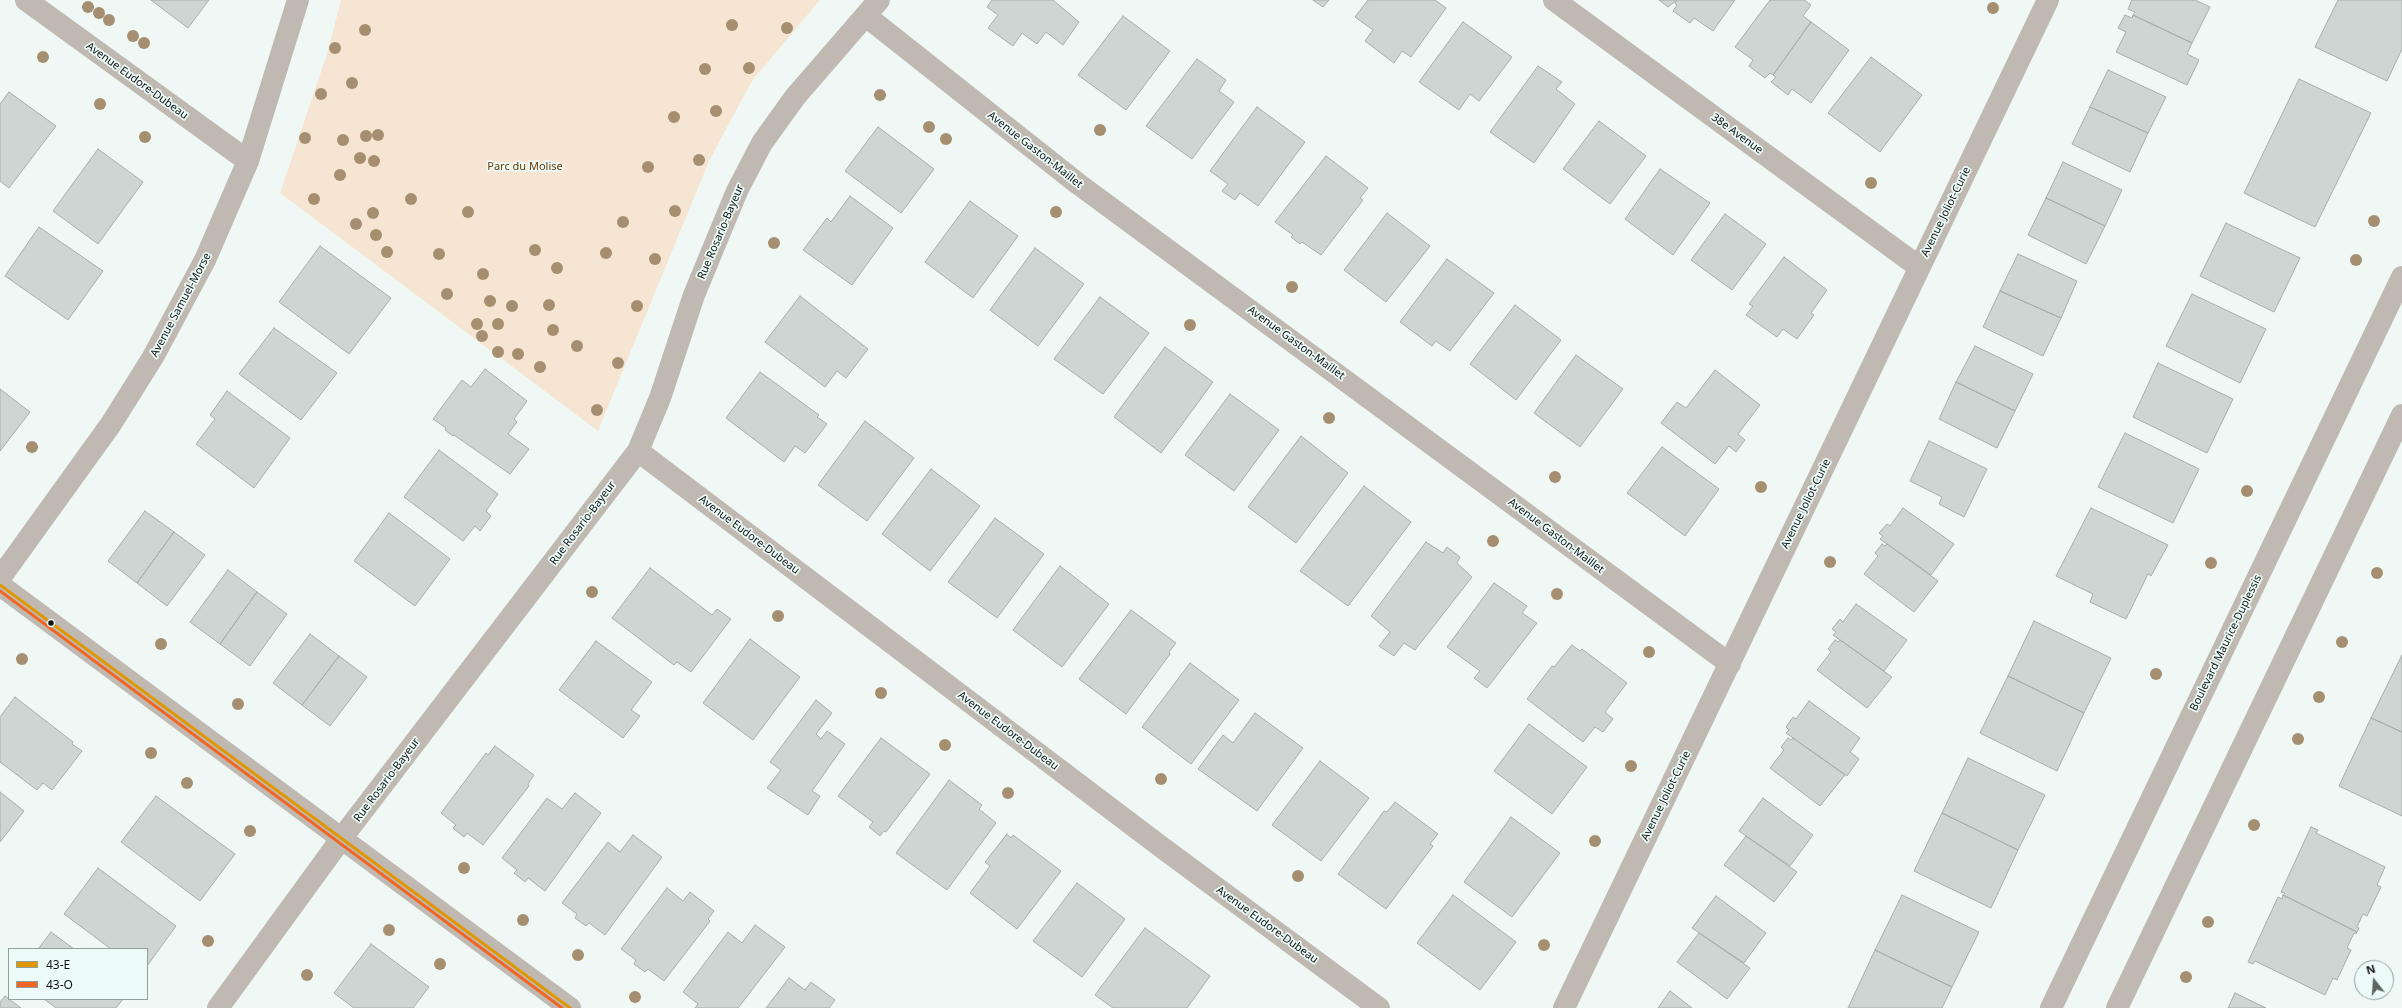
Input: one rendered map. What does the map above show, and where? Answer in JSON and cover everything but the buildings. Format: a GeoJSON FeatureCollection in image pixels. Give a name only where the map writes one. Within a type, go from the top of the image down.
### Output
{"type":"FeatureCollection","features":[{"type":"Feature","properties":{"kind":"street","name":"Avenue Eudore-Dubeau"},"geometry":{"type":"LineString","coordinates":[[26,0],[248,161]]}},
{"type":"Feature","properties":{"kind":"street","name":"Avenue Samuel-Morse"},"geometry":{"type":"LineString","coordinates":[[0,578],[111,424],[153,357],[205,260],[248,161],[298,0]]}},
{"type":"Feature","properties":{"kind":"street","name":"38e Avenue"},"geometry":{"type":"LineString","coordinates":[[1554,0],[1919,267]]}},
{"type":"Feature","properties":{"kind":"street","name":"Avenue Joliot-Curie"},"geometry":{"type":"LineString","coordinates":[[1564,1008],[2048,0]]}},
{"type":"Feature","properties":{"kind":"street","name":"Rue Rosario-Bayeur"},"geometry":{"type":"LineString","coordinates":[[218,1008],[342,839],[638,451],[660,398],[697,288],[737,190],[762,143],[795,98],[873,8]]}},
{"type":"Feature","properties":{"kind":"street","name":"Avenue Gaston-Maillet"},"geometry":{"type":"LineString","coordinates":[[873,8],[1077,183],[1730,664]]}},
{"type":"Feature","properties":{"kind":"street","name":"Boulevard Maurice-Duplessis"},"geometry":{"type":"LineString","coordinates":[[2051,1008],[2402,277]]}},
{"type":"Feature","properties":{"kind":"street"},"geometry":{"type":"LineString","coordinates":[[2117,1008],[2402,415]]}},
{"type":"Feature","properties":{"kind":"street","name":"Avenue Eudore-Dubeau"},"geometry":{"type":"LineString","coordinates":[[638,451],[1154,841],[1379,1008]]}},
{"type":"Feature","properties":{"kind":"street"},"geometry":{"type":"LineString","coordinates":[[0,585],[570,1008]]}},
{"type":"Feature","properties":{"kind":"green space","name":"Parc du Molise"},"geometry":{"type":"Polygon","coordinates":[[[341,0],[820,0],[752,81],[710,159],[598,431],[280,193],[327,54],[341,0]]]}},
{"type":"Feature","properties":{"kind":"transit line","name":"43-E"},"geometry":{"type":"LineString","coordinates":[[0,585],[570,1008]]}},
{"type":"Feature","properties":{"kind":"transit line","name":"43-O"},"geometry":{"type":"LineString","coordinates":[[0,591],[562,1008]]}}]}
